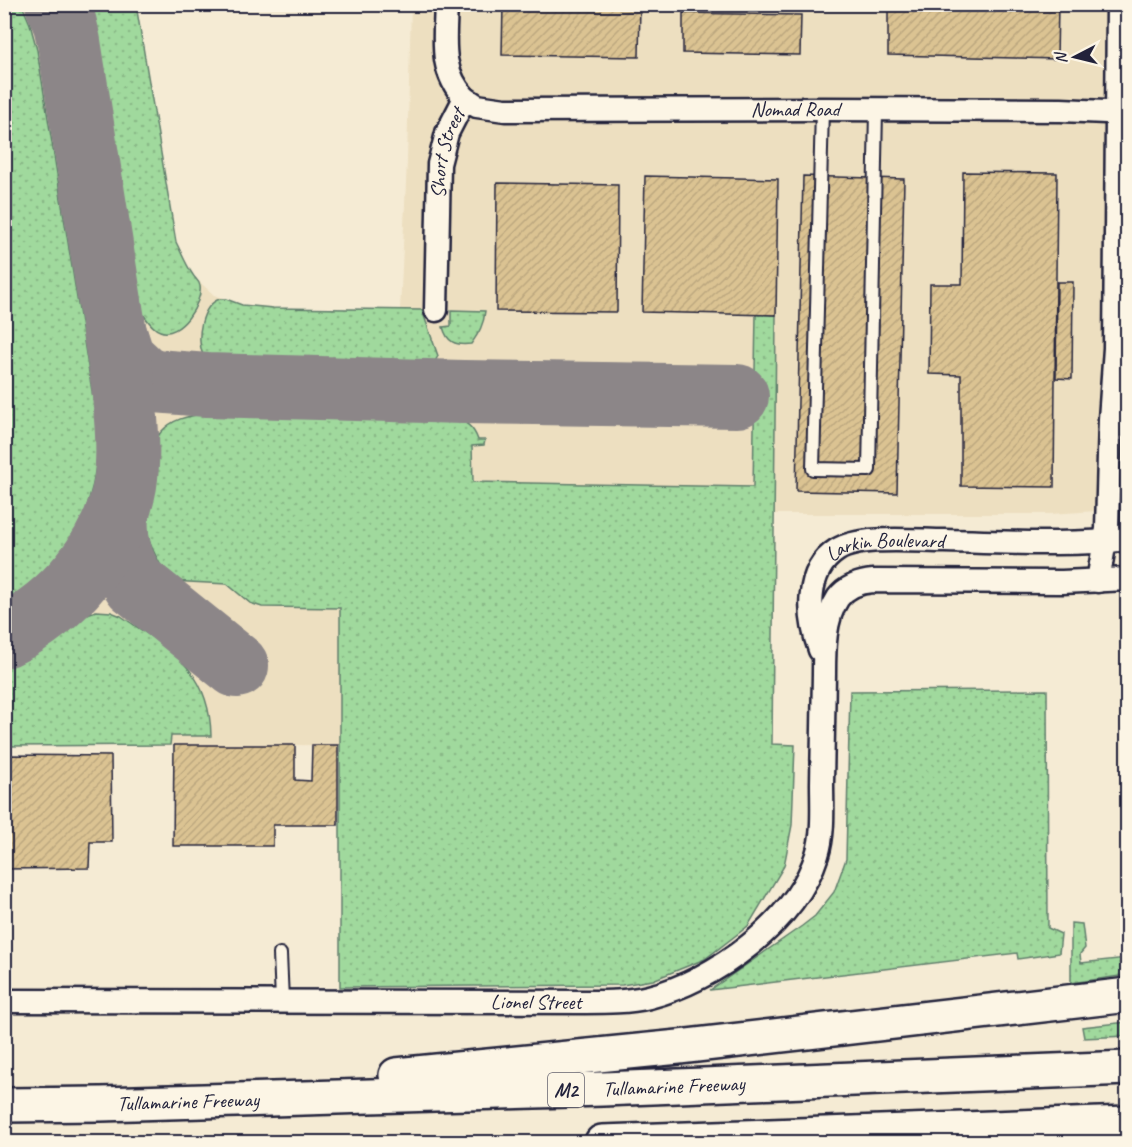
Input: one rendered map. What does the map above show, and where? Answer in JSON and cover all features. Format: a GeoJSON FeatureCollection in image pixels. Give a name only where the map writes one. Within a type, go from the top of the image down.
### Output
{"type":"FeatureCollection","features":[{"type":"Feature","properties":{"kind":"highway"},"geometry":{"type":"LineString","coordinates":[[101,1104],[679,1047],[1128,995]]}},
{"type":"Feature","properties":{"kind":"highway","name":"Tullamarine Freeway"},"geometry":{"type":"LineString","coordinates":[[4,1105],[603,1089],[1128,1068]]}},
{"type":"Feature","properties":{"kind":"highway"},"geometry":{"type":"LineString","coordinates":[[602,1143],[1128,1123]]}},
{"type":"Feature","properties":{"kind":"street","name":"Short Street"},"geometry":{"type":"LineString","coordinates":[[436,310],[439,164],[447,133],[465,98],[457,89],[447,70],[446,4]]}},
{"type":"Feature","properties":{"kind":"street"},"geometry":{"type":"LineString","coordinates":[[1098,581],[1117,540],[1110,419],[1115,348],[1123,112],[1118,4]]}},
{"type":"Feature","properties":{"kind":"street","name":"Nomad Road"},"geometry":{"type":"LineString","coordinates":[[465,98],[477,106],[505,110],[822,109],[1123,112]]}},
{"type":"Feature","properties":{"kind":"street","name":"Larkin Boulevard"},"geometry":{"type":"LineString","coordinates":[[824,663],[817,643],[813,620],[813,586],[819,568],[831,555],[845,546],[865,542],[1117,540]]}},
{"type":"Feature","properties":{"kind":"street","name":"Larkin Boulevard"},"geometry":{"type":"LineString","coordinates":[[824,663],[828,627],[834,606],[846,590],[860,583],[1128,579]]}},
{"type":"Feature","properties":{"kind":"street","name":"Lionel Street"},"geometry":{"type":"LineString","coordinates":[[4,1001],[585,1002],[650,997],[683,986],[720,966],[760,935],[781,915],[806,880],[818,854],[822,822],[824,663]]}},
{"type":"Feature","properties":{"kind":"lane"},"geometry":{"type":"LineString","coordinates":[[822,109],[813,468],[869,470],[876,110]]}},
{"type":"Feature","properties":{"kind":"lane"},"geometry":{"type":"LineString","coordinates":[[280,954],[282,1000]]}},
{"type":"Feature","properties":{"kind":"shaded area"},"geometry":{"type":"Polygon","coordinates":[[[4,5],[136,5],[176,242],[193,276],[214,295],[242,305],[273,308],[400,310],[411,5],[1127,5],[1127,509],[1050,514],[774,514],[772,744],[5,746],[4,5]]]}},
{"type":"Feature","properties":{"kind":"green space"},"geometry":{"type":"Polygon","coordinates":[[[4,5],[22,5],[37,50],[95,410],[98,452],[86,510],[72,541],[42,576],[5,607],[4,5]]]}},
{"type":"Feature","properties":{"kind":"green space"},"geometry":{"type":"Polygon","coordinates":[[[80,5],[136,5],[176,242],[200,286],[198,301],[189,318],[175,330],[168,332],[160,331],[150,324],[126,283],[85,23],[80,5]]]}},
{"type":"Feature","properties":{"kind":"green space"},"geometry":{"type":"Polygon","coordinates":[[[220,299],[242,305],[273,308],[422,310],[438,356],[434,363],[207,358],[201,350],[200,333],[208,308],[220,299]]]}},
{"type":"Feature","properties":{"kind":"green space"},"geometry":{"type":"Polygon","coordinates":[[[451,310],[485,311],[481,328],[471,344],[452,342],[447,336],[443,327],[451,326],[451,310]]]}},
{"type":"Feature","properties":{"kind":"green space"},"geometry":{"type":"Polygon","coordinates":[[[756,314],[776,315],[772,744],[795,745],[792,825],[784,866],[748,926],[705,959],[653,980],[622,985],[340,987],[340,608],[262,607],[250,603],[227,584],[170,581],[151,546],[146,528],[144,500],[150,454],[161,432],[175,421],[203,414],[454,419],[463,421],[469,426],[478,440],[485,440],[484,445],[472,446],[473,482],[753,487],[756,314]]]}},
{"type":"Feature","properties":{"kind":"green space"},"geometry":{"type":"Polygon","coordinates":[[[96,611],[111,612],[121,616],[171,651],[184,664],[195,678],[203,694],[209,713],[211,736],[171,736],[170,745],[5,746],[5,666],[23,658],[76,618],[96,611]]]}},
{"type":"Feature","properties":{"kind":"green space"},"geometry":{"type":"Polygon","coordinates":[[[1047,690],[1048,928],[1061,934],[1059,953],[1018,959],[1017,953],[710,990],[815,916],[834,892],[846,859],[850,691],[1047,690]]]}},
{"type":"Feature","properties":{"kind":"green space"},"geometry":{"type":"Polygon","coordinates":[[[1071,923],[1082,924],[1085,948],[1080,954],[1081,963],[1127,958],[1127,975],[1071,983],[1071,923]]]}},
{"type":"Feature","properties":{"kind":"green space"},"geometry":{"type":"Polygon","coordinates":[[[1127,1022],[1127,1036],[1084,1038],[1082,1027],[1127,1022]]]}},
{"type":"Feature","properties":{"kind":"building"},"geometry":{"type":"Polygon","coordinates":[[[503,4],[640,4],[639,57],[502,55],[503,4]]]}},
{"type":"Feature","properties":{"kind":"building"},"geometry":{"type":"Polygon","coordinates":[[[888,4],[1058,4],[1057,59],[888,55],[888,4]]]}},
{"type":"Feature","properties":{"kind":"building"},"geometry":{"type":"Polygon","coordinates":[[[683,13],[801,15],[800,55],[683,53],[683,13]]]}},
{"type":"Feature","properties":{"kind":"building"},"geometry":{"type":"Polygon","coordinates":[[[963,172],[1057,173],[1054,487],[961,486],[961,375],[929,374],[930,284],[962,284],[963,172]]]}},
{"type":"Feature","properties":{"kind":"building"},"geometry":{"type":"Polygon","coordinates":[[[645,176],[778,179],[776,315],[642,312],[645,176]]]}},
{"type":"Feature","properties":{"kind":"building"},"geometry":{"type":"Polygon","coordinates":[[[803,176],[904,179],[897,493],[796,491],[803,176]]]}},
{"type":"Feature","properties":{"kind":"building"},"geometry":{"type":"Polygon","coordinates":[[[497,183],[618,185],[617,312],[496,311],[497,183]]]}},
{"type":"Feature","properties":{"kind":"building"},"geometry":{"type":"Polygon","coordinates":[[[1057,282],[1073,282],[1072,379],[1056,378],[1057,282]]]}},
{"type":"Feature","properties":{"kind":"building"},"geometry":{"type":"Polygon","coordinates":[[[174,745],[295,745],[295,780],[311,781],[312,745],[338,745],[338,825],[273,825],[273,846],[173,846],[174,745]]]}},
{"type":"Feature","properties":{"kind":"building"},"geometry":{"type":"Polygon","coordinates":[[[4,755],[111,756],[112,842],[90,842],[89,868],[4,869],[4,755]]]}},
{"type":"Feature","properties":{"kind":"taxiway"},"geometry":{"type":"LineString","coordinates":[[4,636],[46,610],[82,574],[110,531],[125,485],[127,434],[123,384],[69,42],[57,4]]}},
{"type":"Feature","properties":{"kind":"taxiway"},"geometry":{"type":"LineString","coordinates":[[114,330],[122,355],[127,362],[142,376],[155,381],[207,385],[463,392],[737,396]]}},
{"type":"Feature","properties":{"kind":"taxiway"},"geometry":{"type":"LineString","coordinates":[[117,514],[120,551],[135,584],[237,666]]}}]}
